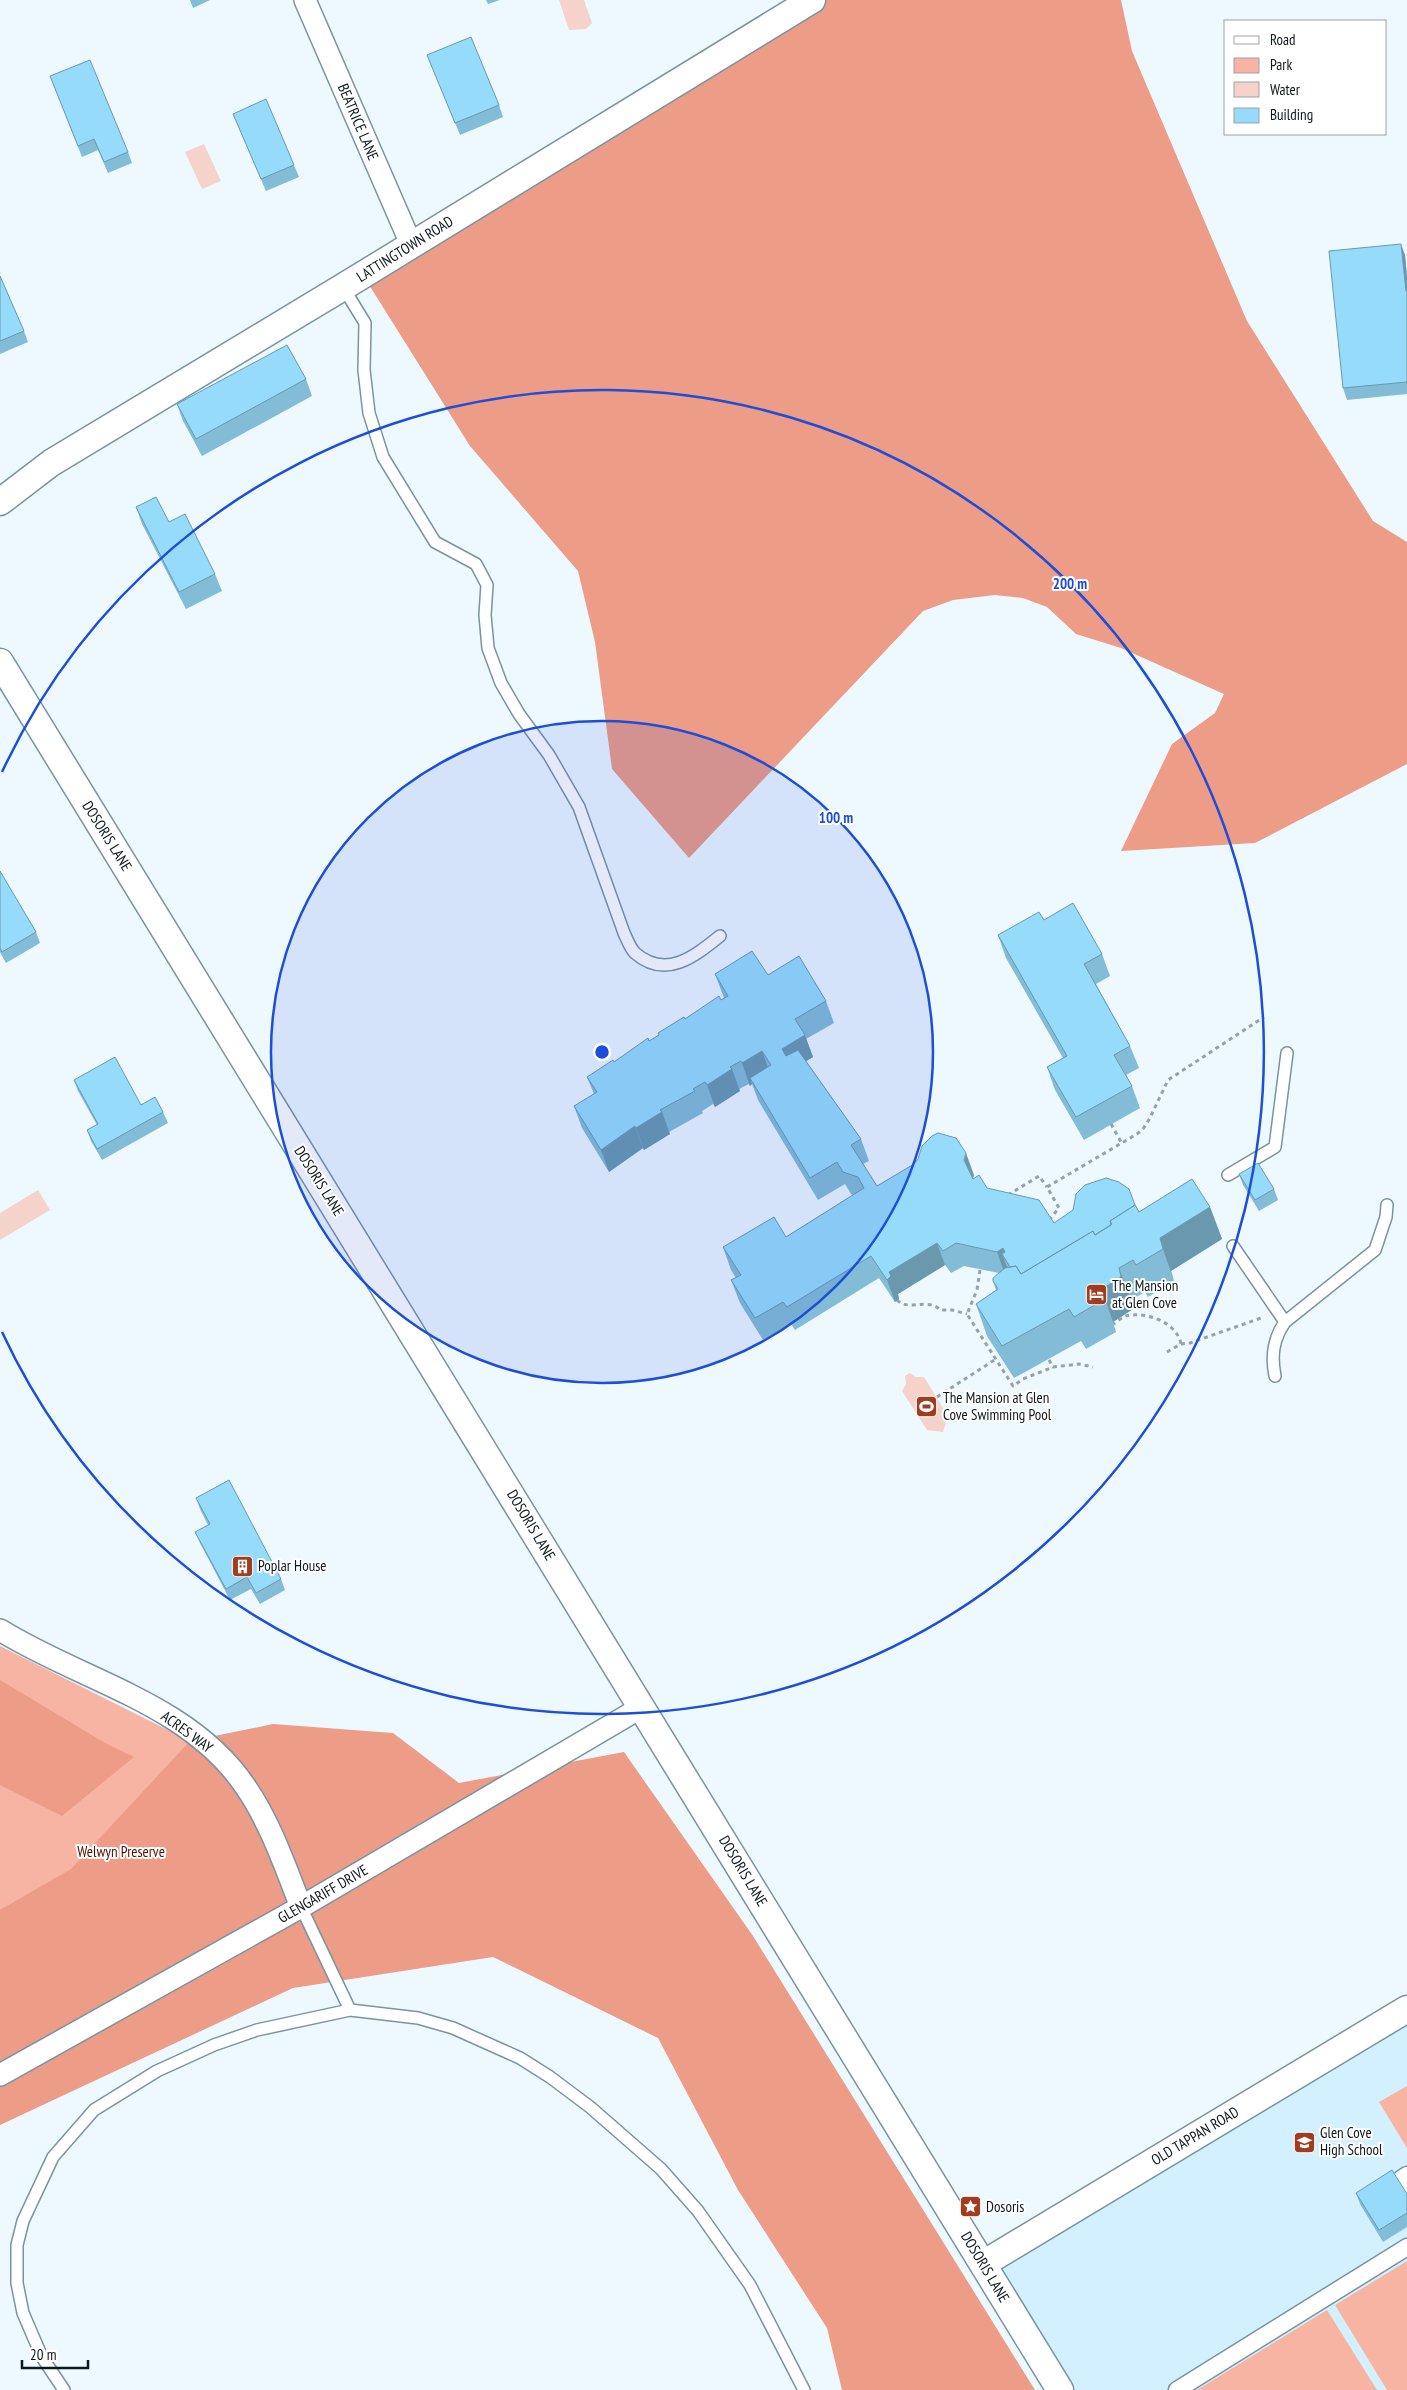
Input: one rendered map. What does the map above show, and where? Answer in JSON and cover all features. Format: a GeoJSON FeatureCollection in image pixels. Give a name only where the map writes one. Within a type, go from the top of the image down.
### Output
{"type":"FeatureCollection","features":[{"type":"Feature","properties":{"kind":"street","name":"BEATRICE LANE"},"geometry":{"type":"LineString","coordinates":[[305,0],[411,244]]}},
{"type":"Feature","properties":{"kind":"street","name":"LATTINGTOWN ROAD"},"geometry":{"type":"LineString","coordinates":[[0,502],[51,463],[812,0]]}},
{"type":"Feature","properties":{"kind":"street","name":"DOSORIS LANE"},"geometry":{"type":"LineString","coordinates":[[0,662],[1060,2390]]}},
{"type":"Feature","properties":{"kind":"street","name":"ACRES WAY"},"geometry":{"type":"LineString","coordinates":[[0,1630],[30,1649],[144,1702],[190,1730],[225,1760],[246,1786],[272,1836],[301,1907]]}},
{"type":"Feature","properties":{"kind":"street","name":"GLENGARIFF DRIVE"},"geometry":{"type":"LineString","coordinates":[[0,2075],[301,1907],[642,1707]]}},
{"type":"Feature","properties":{"kind":"street","name":"OLD TAPPAN ROAD"},"geometry":{"type":"LineString","coordinates":[[983,2264],[1407,2009]]}},
{"type":"Feature","properties":{"kind":"street"},"geometry":{"type":"LineString","coordinates":[[1407,2175],[1401,2179],[1407,2188]]}},
{"type":"Feature","properties":{"kind":"street"},"geometry":{"type":"LineString","coordinates":[[1177,2390],[1407,2247]]}},
{"type":"Feature","properties":{"kind":"lane"},"geometry":{"type":"LineString","coordinates":[[343,287],[365,323],[364,370],[369,413],[383,457],[435,542],[476,564],[487,585],[485,616],[488,648],[501,683],[519,714],[549,755],[579,808],[624,933],[634,952],[650,962],[670,965],[692,957],[720,936]]}},
{"type":"Feature","properties":{"kind":"lane"},"geometry":{"type":"LineString","coordinates":[[1228,1175],[1275,1148],[1287,1053]]}},
{"type":"Feature","properties":{"kind":"lane"},"geometry":{"type":"LineString","coordinates":[[1275,1376],[1273,1353],[1278,1336],[1286,1322],[1375,1250],[1386,1217],[1387,1205]]}},
{"type":"Feature","properties":{"kind":"lane"},"geometry":{"type":"LineString","coordinates":[[1233,1246],[1286,1322]]}},
{"type":"Feature","properties":{"kind":"lane"},"geometry":{"type":"LineString","coordinates":[[301,1907],[350,2010]]}},
{"type":"Feature","properties":{"kind":"lane"},"geometry":{"type":"LineString","coordinates":[[64,2390],[42,2357],[23,2313],[17,2283],[17,2245],[23,2221],[53,2157],[94,2110],[156,2071],[214,2045],[258,2030],[350,2010],[418,2018],[453,2028],[520,2058],[550,2077],[590,2107],[661,2170],[698,2211],[750,2285],[804,2390]]}},
{"type":"Feature","properties":{"kind":"path"},"geometry":{"type":"LineString","coordinates":[[1047,1188],[1143,1128],[1168,1080],[1264,1017]]}},
{"type":"Feature","properties":{"kind":"path"},"geometry":{"type":"LineString","coordinates":[[1111,1124],[1122,1142]]}},
{"type":"Feature","properties":{"kind":"path"},"geometry":{"type":"LineString","coordinates":[[1002,1195],[1016,1191],[1039,1176],[1059,1208],[1048,1222]]}},
{"type":"Feature","properties":{"kind":"path"},"geometry":{"type":"LineString","coordinates":[[967,1314],[977,1290],[980,1270]]}},
{"type":"Feature","properties":{"kind":"path"},"geometry":{"type":"LineString","coordinates":[[897,1300],[906,1305],[928,1303],[936,1305],[940,1310],[952,1310],[967,1314],[1013,1386],[1023,1379],[1053,1367],[1079,1364],[1093,1367]]}},
{"type":"Feature","properties":{"kind":"path"},"geometry":{"type":"LineString","coordinates":[[1167,1352],[1181,1344],[1190,1343],[1278,1312]]}},
{"type":"Feature","properties":{"kind":"path"},"geometry":{"type":"LineString","coordinates":[[1112,1325],[1124,1317],[1145,1316],[1172,1326],[1180,1337],[1181,1344]]}},
{"type":"Feature","properties":{"kind":"path"},"geometry":{"type":"LineString","coordinates":[[937,1397],[996,1359]]}},
{"type":"Feature","properties":{"kind":"path"},"geometry":{"type":"LineString","coordinates":[[1049,1360],[1053,1367]]}},
{"type":"Feature","properties":{"kind":"shaded area","name":"Glen Cove High School"},"geometry":{"type":"Polygon","coordinates":[[[1407,2018],[1407,2390],[1074,2390],[996,2265],[1407,2018]]]}},
{"type":"Feature","properties":{"kind":"green space"},"geometry":{"type":"Polygon","coordinates":[[[823,0],[1121,0],[1132,51],[1247,321],[1373,521],[1407,542],[1407,764],[1255,843],[1121,851],[1172,744],[1215,713],[1224,694],[1121,648],[1076,634],[1047,607],[1023,598],[995,595],[953,600],[923,611],[689,858],[612,769],[595,642],[578,571],[470,446],[366,280],[823,0]]]}},
{"type":"Feature","properties":{"kind":"green space","name":"Welwyn Preserve"},"geometry":{"type":"Polygon","coordinates":[[[0,1646],[190,1741],[0,2061],[0,1646]]]}},
{"type":"Feature","properties":{"kind":"green space"},"geometry":{"type":"Polygon","coordinates":[[[0,1680],[105,1743],[134,1757],[62,1816],[0,1785],[0,1680]]]}},
{"type":"Feature","properties":{"kind":"green space","name":"Welwyn Preserve"},"geometry":{"type":"Polygon","coordinates":[[[273,1724],[393,1733],[459,1783],[624,1752],[753,1936],[1035,2390],[842,2390],[827,2328],[738,2190],[658,2038],[493,1957],[293,1988],[0,2125],[0,1910],[71,1869],[190,1741],[273,1724]]]}},
{"type":"Feature","properties":{"kind":"green space"},"geometry":{"type":"Polygon","coordinates":[[[1407,2086],[1407,2148],[1379,2102],[1407,2086]]]}},
{"type":"Feature","properties":{"kind":"green space"},"geometry":{"type":"Polygon","coordinates":[[[1407,2261],[1407,2390],[1387,2390],[1335,2305],[1407,2261]]]}},
{"type":"Feature","properties":{"kind":"green space"},"geometry":{"type":"Polygon","coordinates":[[[1327,2310],[1377,2390],[1197,2390],[1327,2310]]]}},
{"type":"Feature","properties":{"kind":"water"},"geometry":{"type":"Polygon","coordinates":[[[559,0],[584,0],[592,23],[586,29],[569,30],[559,0]]]}},
{"type":"Feature","properties":{"kind":"water"},"geometry":{"type":"Polygon","coordinates":[[[204,144],[221,181],[202,189],[185,152],[204,144]]]}},
{"type":"Feature","properties":{"kind":"water"},"geometry":{"type":"Polygon","coordinates":[[[38,1190],[50,1210],[0,1240],[0,1213],[38,1190]]]}},
{"type":"Feature","properties":{"kind":"water","name":"The Mansion at Glen Cove Swimming Pool"},"geometry":{"type":"Polygon","coordinates":[[[910,1373],[916,1377],[924,1377],[948,1416],[943,1432],[927,1430],[902,1391],[906,1384],[905,1376],[910,1373]]]}},
{"type":"Feature","properties":{"kind":"building"},"geometry":{"type":"Polygon","coordinates":[[[471,37],[499,105],[455,123],[427,55],[471,37]]]}},
{"type":"Feature","properties":{"kind":"building"},"geometry":{"type":"Polygon","coordinates":[[[90,60],[128,152],[104,162],[94,139],[78,146],[50,76],[90,60]]]}},
{"type":"Feature","properties":{"kind":"building"},"geometry":{"type":"Polygon","coordinates":[[[266,99],[294,165],[261,179],[233,114],[266,99]]]}},
{"type":"Feature","properties":{"kind":"building"},"geometry":{"type":"Polygon","coordinates":[[[1401,244],[1407,291],[1407,382],[1343,388],[1329,251],[1401,244]]]}},
{"type":"Feature","properties":{"kind":"building"},"geometry":{"type":"Polygon","coordinates":[[[0,276],[24,331],[0,341],[0,276]]]}},
{"type":"Feature","properties":{"kind":"building"},"geometry":{"type":"Polygon","coordinates":[[[287,345],[306,379],[196,439],[177,404],[287,345]]]}},
{"type":"Feature","properties":{"kind":"building"},"geometry":{"type":"Polygon","coordinates":[[[156,497],[169,522],[185,514],[215,574],[179,592],[136,507],[156,497]]]}},
{"type":"Feature","properties":{"kind":"building"},"geometry":{"type":"Polygon","coordinates":[[[0,871],[36,932],[2,952],[0,948],[0,871]]]}},
{"type":"Feature","properties":{"kind":"building"},"geometry":{"type":"Polygon","coordinates":[[[1073,903],[1102,954],[1084,964],[1130,1046],[1114,1055],[1132,1086],[1076,1117],[1047,1067],[1067,1056],[998,935],[1039,912],[1044,920],[1073,903]]]}},
{"type":"Feature","properties":{"kind":"building"},"geometry":{"type":"Polygon","coordinates":[[[752,951],[768,975],[799,956],[826,1001],[795,1019],[805,1035],[782,1049],[786,1056],[798,1050],[861,1139],[851,1145],[877,1186],[914,1164],[918,1159],[922,1146],[938,1133],[956,1138],[966,1153],[964,1160],[973,1179],[979,1175],[987,1188],[1039,1200],[1054,1223],[1073,1210],[1076,1194],[1085,1185],[1106,1178],[1119,1182],[1129,1189],[1135,1205],[1110,1221],[1111,1225],[1095,1235],[1093,1231],[1021,1274],[1016,1266],[1010,1267],[1002,1254],[1005,1252],[1003,1248],[997,1252],[956,1243],[943,1251],[937,1243],[889,1272],[891,1276],[887,1280],[871,1256],[787,1307],[783,1302],[755,1318],[731,1280],[741,1275],[723,1247],[774,1217],[786,1237],[864,1188],[858,1177],[843,1172],[837,1162],[810,1178],[750,1078],[771,1065],[762,1051],[742,1063],[741,1061],[730,1067],[732,1069],[707,1085],[705,1082],[693,1089],[695,1091],[660,1110],[662,1112],[636,1128],[635,1126],[601,1150],[574,1106],[597,1092],[587,1077],[613,1060],[614,1062],[648,1038],[649,1041],[659,1035],[658,1033],[684,1017],[685,1019],[719,996],[721,1000],[728,996],[715,974],[752,951]]]}},
{"type":"Feature","properties":{"kind":"building"},"geometry":{"type":"Polygon","coordinates":[[[115,1057],[141,1105],[155,1097],[163,1112],[97,1149],[87,1130],[98,1124],[74,1080],[115,1057]]]}},
{"type":"Feature","properties":{"kind":"building"},"geometry":{"type":"Polygon","coordinates":[[[1258,1163],[1274,1189],[1255,1200],[1239,1174],[1258,1163]]]}},
{"type":"Feature","properties":{"kind":"building"},"geometry":{"type":"Polygon","coordinates":[[[1192,1179],[1210,1207],[1160,1238],[1163,1249],[1136,1265],[1133,1260],[1119,1268],[1121,1277],[1099,1291],[1105,1299],[1074,1317],[1069,1309],[1002,1346],[976,1304],[998,1289],[993,1278],[1005,1268],[1016,1266],[1021,1274],[1093,1231],[1095,1235],[1112,1224],[1110,1221],[1135,1205],[1139,1212],[1192,1179]]]}},
{"type":"Feature","properties":{"kind":"building","name":"Poplar House"},"geometry":{"type":"Polygon","coordinates":[[[229,1480],[281,1579],[256,1593],[247,1577],[226,1589],[195,1532],[210,1524],[196,1498],[229,1480]]]}},
{"type":"Feature","properties":{"kind":"building"},"geometry":{"type":"Polygon","coordinates":[[[1392,2170],[1407,2194],[1407,2213],[1379,2230],[1356,2193],[1392,2170]]]}},
{"type":"Feature","properties":{"kind":"place","name":"The Mansion at Glen Cove"},"geometry":{"type":"Point","coordinates":[1096,1295]}},
{"type":"Feature","properties":{"kind":"place","name":"The Mansion at Glen Cove Swimming Pool"},"geometry":{"type":"Point","coordinates":[927,1407]}},
{"type":"Feature","properties":{"kind":"place","name":"Poplar House"},"geometry":{"type":"Point","coordinates":[242,1566]}},
{"type":"Feature","properties":{"kind":"place","name":"Glen Cove High School"},"geometry":{"type":"Point","coordinates":[1304,2142]}},
{"type":"Feature","properties":{"kind":"place","name":"Dosoris"},"geometry":{"type":"Point","coordinates":[970,2207]}}]}
